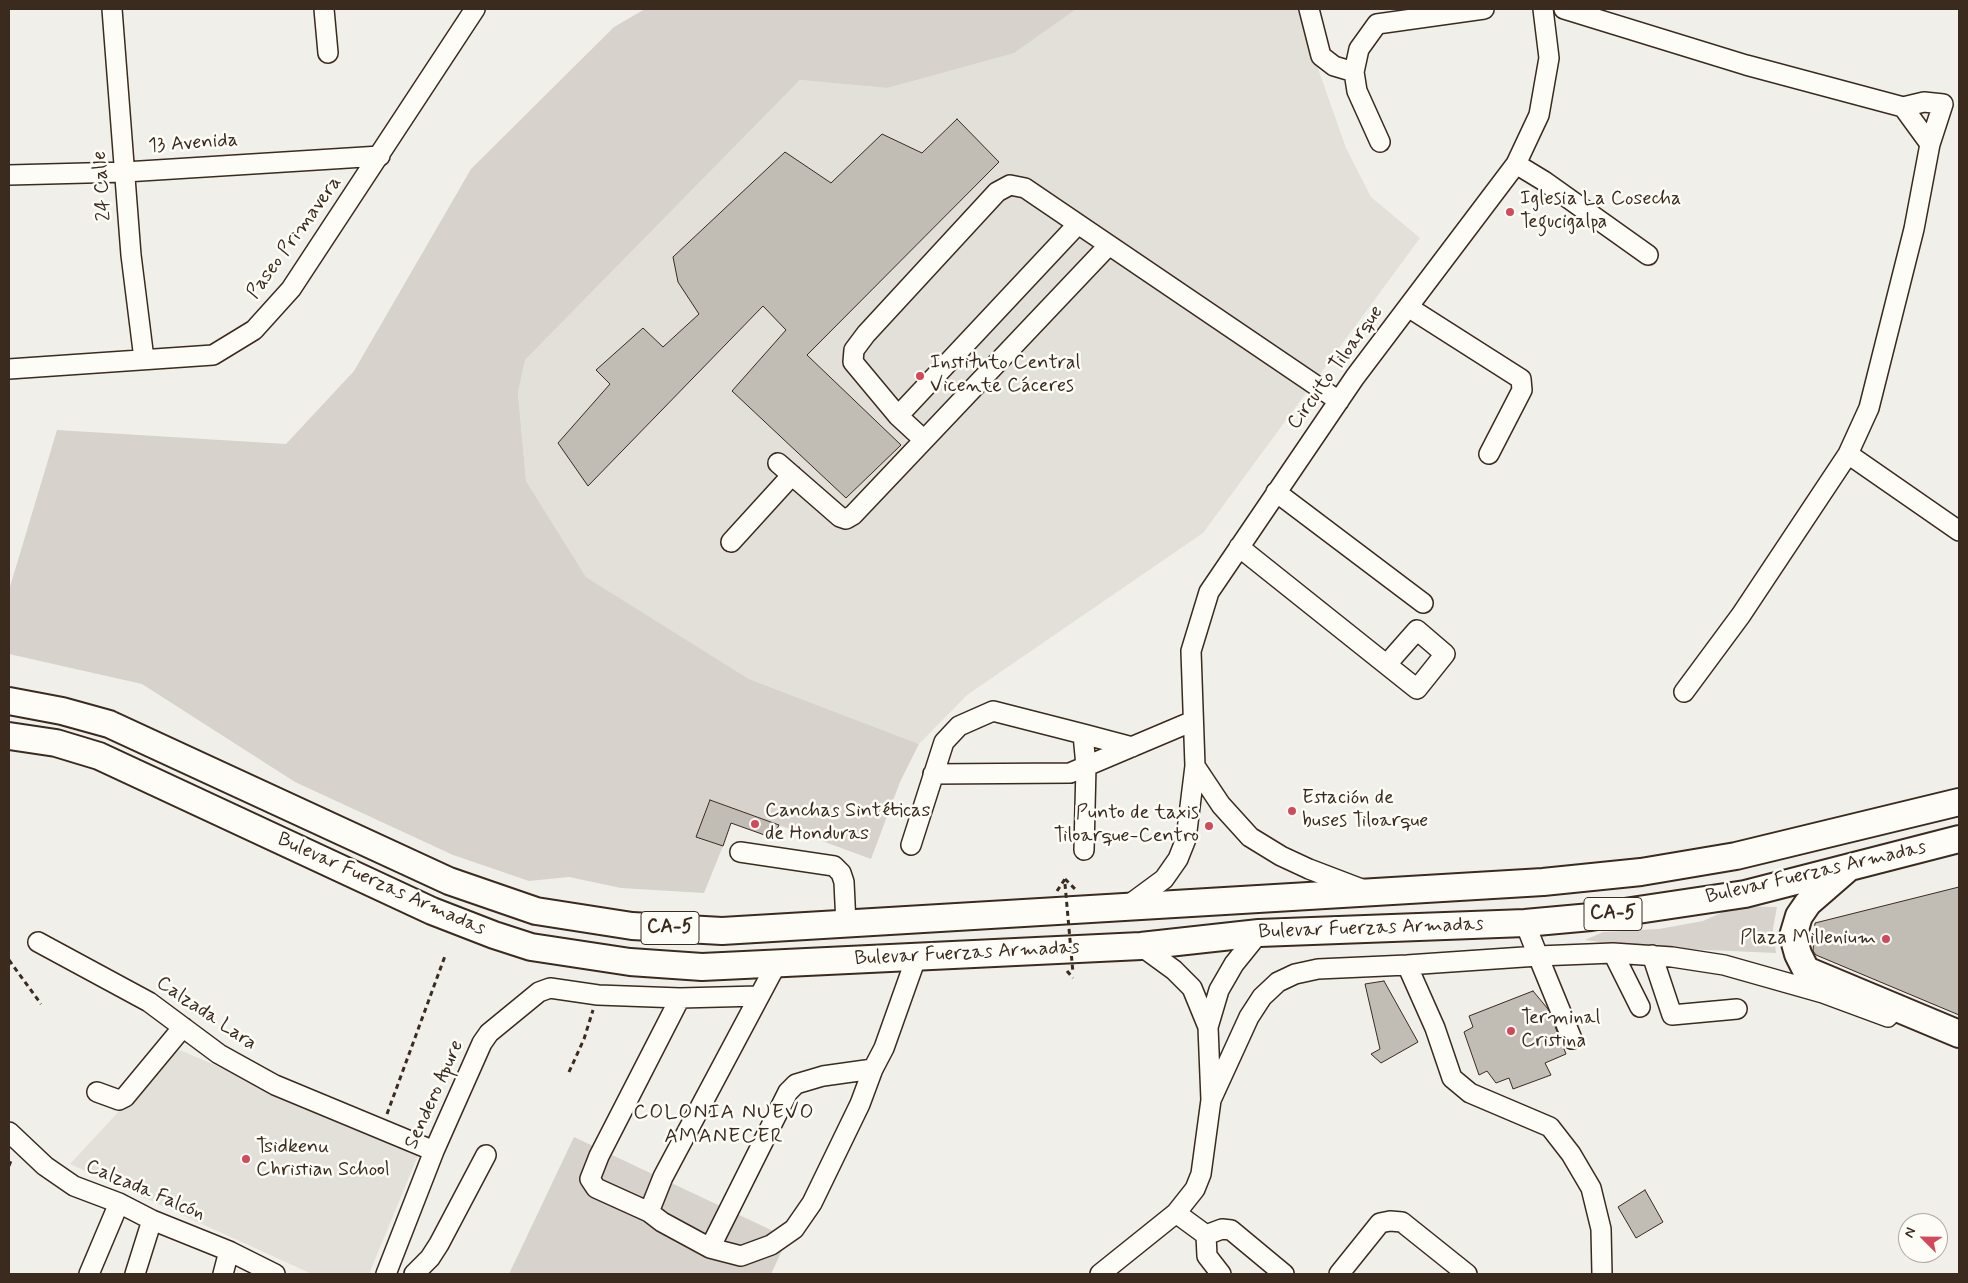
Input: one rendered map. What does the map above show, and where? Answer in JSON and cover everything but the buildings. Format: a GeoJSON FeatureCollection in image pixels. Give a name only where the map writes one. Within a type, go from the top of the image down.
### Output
{"type":"FeatureCollection","features":[{"type":"Feature","properties":{"kind":"highway","name":"Bulevar Fuerzas Armadas"},"geometry":{"type":"LineString","coordinates":[[9,702],[62,711],[109,724],[449,881],[536,911],[632,926],[722,931],[1374,894],[1641,872],[1736,856],[1959,802]]}},
{"type":"Feature","properties":{"kind":"highway","name":"Bulevar Fuerzas Armadas"},"geometry":{"type":"LineString","coordinates":[[9,736],[56,743],[99,756],[432,911],[531,947],[630,962],[702,967],[1141,946],[1260,933],[1525,923],[1591,917],[1745,894],[1959,839]]}},
{"type":"Feature","properties":{"kind":"highway"},"geometry":{"type":"LineString","coordinates":[[1849,867],[1808,903],[1799,916],[1794,936],[1798,954],[1806,970],[1959,1034]]}},
{"type":"Feature","properties":{"kind":"street","name":"24 Calle"},"geometry":{"type":"LineString","coordinates":[[112,9],[131,255],[144,359]]}},
{"type":"Feature","properties":{"kind":"street"},"geometry":{"type":"LineString","coordinates":[[324,9],[328,53]]}},
{"type":"Feature","properties":{"kind":"street"},"geometry":{"type":"LineString","coordinates":[[1309,9],[1321,56],[1334,66],[1354,72]]}},
{"type":"Feature","properties":{"kind":"street"},"geometry":{"type":"LineString","coordinates":[[1380,142],[1357,91],[1354,72],[1359,49],[1377,24],[1484,9]]}},
{"type":"Feature","properties":{"kind":"street","name":"Circuito Tiloarque"},"geometry":{"type":"LineString","coordinates":[[1126,907],[1164,879],[1178,859],[1186,839],[1195,766],[1191,651],[1208,592],[1339,401],[1516,164],[1539,115],[1549,58],[1542,9]]}},
{"type":"Feature","properties":{"kind":"street"},"geometry":{"type":"LineString","coordinates":[[1564,9],[1746,65],[1903,107],[1924,102],[1951,107],[1930,144],[1914,229],[1868,408],[1848,454],[1741,615],[1684,692]]}},
{"type":"Feature","properties":{"kind":"street","name":"Paseo Primavera"},"geometry":{"type":"LineString","coordinates":[[9,369],[214,355],[254,330],[291,289],[380,156],[473,10]]}},
{"type":"Feature","properties":{"kind":"street"},"geometry":{"type":"LineString","coordinates":[[1903,107],[1930,144]]}},
{"type":"Feature","properties":{"kind":"street","name":"13 Avenida"},"geometry":{"type":"LineString","coordinates":[[9,175],[125,172],[380,156]]}},
{"type":"Feature","properties":{"kind":"street"},"geometry":{"type":"LineString","coordinates":[[1516,164],[1544,180],[1648,255]]}},
{"type":"Feature","properties":{"kind":"street"},"geometry":{"type":"LineString","coordinates":[[924,440],[898,416],[853,362],[854,350],[866,334],[997,192],[1010,185],[1025,188],[1339,401]]}},
{"type":"Feature","properties":{"kind":"street"},"geometry":{"type":"LineString","coordinates":[[898,416],[1078,224]]}},
{"type":"Feature","properties":{"kind":"street"},"geometry":{"type":"LineString","coordinates":[[731,542],[785,469],[840,517],[846,519],[924,440],[1109,245]]}},
{"type":"Feature","properties":{"kind":"street"},"geometry":{"type":"LineString","coordinates":[[1408,307],[1521,378],[1522,390],[1490,454]]}},
{"type":"Feature","properties":{"kind":"street"},"geometry":{"type":"LineString","coordinates":[[1848,454],[1959,531]]}},
{"type":"Feature","properties":{"kind":"street"},"geometry":{"type":"LineString","coordinates":[[1276,492],[1423,603]]}},
{"type":"Feature","properties":{"kind":"street"},"geometry":{"type":"LineString","coordinates":[[1239,547],[1386,664]]}},
{"type":"Feature","properties":{"kind":"street"},"geometry":{"type":"LineString","coordinates":[[911,845],[944,742],[959,726],[993,711],[1132,747]]}},
{"type":"Feature","properties":{"kind":"street"},"geometry":{"type":"LineString","coordinates":[[933,774],[1070,773],[1193,721]]}},
{"type":"Feature","properties":{"kind":"street"},"geometry":{"type":"LineString","coordinates":[[1082,734],[1086,766],[1084,850]]}},
{"type":"Feature","properties":{"kind":"street"},"geometry":{"type":"LineString","coordinates":[[1195,766],[1220,805],[1250,837],[1280,856],[1374,894]]}},
{"type":"Feature","properties":{"kind":"street"},"geometry":{"type":"LineString","coordinates":[[740,852],[834,866],[841,873],[844,882],[846,924]]}},
{"type":"Feature","properties":{"kind":"street"},"geometry":{"type":"LineString","coordinates":[[1525,923],[1572,1039]]}},
{"type":"Feature","properties":{"kind":"street"},"geometry":{"type":"LineString","coordinates":[[1100,1274],[1176,1213],[1195,1189],[1201,1174],[1211,1100],[1208,1027],[1219,990],[1234,964],[1260,933]]}},
{"type":"Feature","properties":{"kind":"street","name":"Calzada Lara"},"geometry":{"type":"LineString","coordinates":[[38,942],[149,1002],[219,1054],[275,1085],[434,1151]]}},
{"type":"Feature","properties":{"kind":"street"},"geometry":{"type":"LineString","coordinates":[[1141,946],[1174,970],[1192,988],[1208,1027]]}},
{"type":"Feature","properties":{"kind":"street"},"geometry":{"type":"LineString","coordinates":[[1613,953],[1640,1008]]}},
{"type":"Feature","properties":{"kind":"street"},"geometry":{"type":"LineString","coordinates":[[1211,1100],[1249,1018],[1262,997],[1278,982],[1295,974],[1318,969],[1538,956],[1613,953],[1652,955],[1724,964],[1758,973],[1823,993],[1959,1044]]}},
{"type":"Feature","properties":{"kind":"street"},"geometry":{"type":"LineString","coordinates":[[1652,955],[1672,1015],[1737,1009]]}},
{"type":"Feature","properties":{"kind":"street"},"geometry":{"type":"LineString","coordinates":[[680,998],[599,1156],[590,1179],[596,1188],[649,1212],[668,1226],[710,1248],[741,1256],[771,1245],[794,1230],[812,1203],[860,1104],[873,1069],[884,1048],[916,958]]}},
{"type":"Feature","properties":{"kind":"street"},"geometry":{"type":"LineString","coordinates":[[649,1212],[664,1177],[777,963]]}},
{"type":"Feature","properties":{"kind":"street"},"geometry":{"type":"LineString","coordinates":[[1407,965],[1435,1028],[1452,1078],[1470,1093],[1550,1126],[1571,1154],[1590,1188],[1601,1229],[1602,1274]]}},
{"type":"Feature","properties":{"kind":"street","name":"Sendero Apure"},"geometry":{"type":"LineString","coordinates":[[386,1274],[434,1151],[482,1043],[489,1033],[540,992],[550,988],[598,995],[680,998],[759,996]]}},
{"type":"Feature","properties":{"kind":"street"},"geometry":{"type":"LineString","coordinates":[[97,1092],[118,1100],[125,1098],[182,1027]]}},
{"type":"Feature","properties":{"kind":"street"},"geometry":{"type":"LineString","coordinates":[[710,1248],[788,1092],[796,1084],[823,1076],[873,1069]]}},
{"type":"Feature","properties":{"kind":"street","name":"Calzada Falcón"},"geometry":{"type":"LineString","coordinates":[[9,1132],[46,1166],[74,1186],[119,1203],[152,1220],[229,1251],[275,1274]]}},
{"type":"Feature","properties":{"kind":"street"},"geometry":{"type":"LineString","coordinates":[[414,1274],[430,1258],[439,1244],[486,1156]]}},
{"type":"Feature","properties":{"kind":"street"},"geometry":{"type":"LineString","coordinates":[[89,1274],[119,1203]]}},
{"type":"Feature","properties":{"kind":"street"},"geometry":{"type":"LineString","coordinates":[[1176,1213],[1206,1235]]}},
{"type":"Feature","properties":{"kind":"street"},"geometry":{"type":"LineString","coordinates":[[135,1274],[152,1220]]}},
{"type":"Feature","properties":{"kind":"street"},"geometry":{"type":"LineString","coordinates":[[1339,1274],[1380,1223],[1390,1221],[1402,1222],[1467,1274]]}},
{"type":"Feature","properties":{"kind":"street"},"geometry":{"type":"LineString","coordinates":[[1206,1235],[1222,1229],[1231,1230],[1284,1274]]}},
{"type":"Feature","properties":{"kind":"street"},"geometry":{"type":"LineString","coordinates":[[1206,1235],[1207,1256],[1221,1274]]}},
{"type":"Feature","properties":{"kind":"street"},"geometry":{"type":"LineString","coordinates":[[223,1274],[229,1251]]}},
{"type":"Feature","properties":{"kind":"path"},"geometry":{"type":"LineString","coordinates":[[1065,879],[1073,978]]}},
{"type":"Feature","properties":{"kind":"path"},"geometry":{"type":"LineString","coordinates":[[382,1128],[445,956]]}},
{"type":"Feature","properties":{"kind":"path"},"geometry":{"type":"LineString","coordinates":[[9,960],[41,1004]]}},
{"type":"Feature","properties":{"kind":"path"},"geometry":{"type":"LineString","coordinates":[[569,1072],[584,1039],[598,995]]}},
{"type":"Feature","properties":{"kind":"shaded area"},"geometry":{"type":"Polygon","coordinates":[[[645,9],[1076,9],[1014,53],[887,88],[800,80],[525,360],[518,393],[526,481],[586,577],[749,679],[919,744],[900,782],[871,859],[711,800],[696,837],[723,846],[704,893],[621,888],[569,877],[529,881],[453,855],[295,782],[142,684],[9,654],[9,590],[57,430],[286,444],[354,371],[471,169],[614,27],[645,9]]]}},
{"type":"Feature","properties":{"kind":"shaded area","name":"Instituto Central Vicente Cáceres"},"geometry":{"type":"Polygon","coordinates":[[[1076,9],[1297,9],[1346,148],[1371,197],[1420,238],[1203,533],[967,695],[919,744],[749,679],[586,577],[526,481],[518,393],[525,360],[800,80],[888,88],[1076,9]]]}},
{"type":"Feature","properties":{"kind":"shaded area"},"geometry":{"type":"Polygon","coordinates":[[[1737,906],[1777,907],[1773,928],[1776,953],[1639,947],[1585,940],[1603,932],[1659,929],[1703,921],[1737,906]]]}},
{"type":"Feature","properties":{"kind":"shaded area","name":"Tsidkenu Christian School"},"geometry":{"type":"Polygon","coordinates":[[[180,1050],[419,1153],[369,1274],[312,1274],[70,1164],[172,1054],[180,1050]]]}},
{"type":"Feature","properties":{"kind":"shaded area"},"geometry":{"type":"Polygon","coordinates":[[[574,1137],[788,1238],[771,1274],[509,1274],[574,1137]]]}},
{"type":"Feature","properties":{"kind":"place","name":"Iglesia La Cosecha Tegucigalpa"},"geometry":{"type":"Point","coordinates":[1510,212]}},
{"type":"Feature","properties":{"kind":"place","name":"Instituto Central Vicente Cáceres"},"geometry":{"type":"Point","coordinates":[920,376]}},
{"type":"Feature","properties":{"kind":"place","name":"Estación de buses Tiloarque"},"geometry":{"type":"Point","coordinates":[1292,811]}},
{"type":"Feature","properties":{"kind":"place","name":"Canchas Sintéticas de Honduras"},"geometry":{"type":"Point","coordinates":[755,824]}},
{"type":"Feature","properties":{"kind":"place","name":"Punto de taxis Tiloarque-Centro"},"geometry":{"type":"Point","coordinates":[1209,826]}},
{"type":"Feature","properties":{"kind":"place","name":"Plaza Millenium"},"geometry":{"type":"Point","coordinates":[1886,939]}},
{"type":"Feature","properties":{"kind":"place","name":"Terminal Cristina"},"geometry":{"type":"Point","coordinates":[1511,1031]}},
{"type":"Feature","properties":{"kind":"place","name":"Tsidkenu Christian School"},"geometry":{"type":"Point","coordinates":[246,1159]}},
{"type":"Feature","properties":{"kind":"district","name":"COLONIA NUEVO AMANECER"},"geometry":{"type":"Point","coordinates":[724,1126]}}]}
